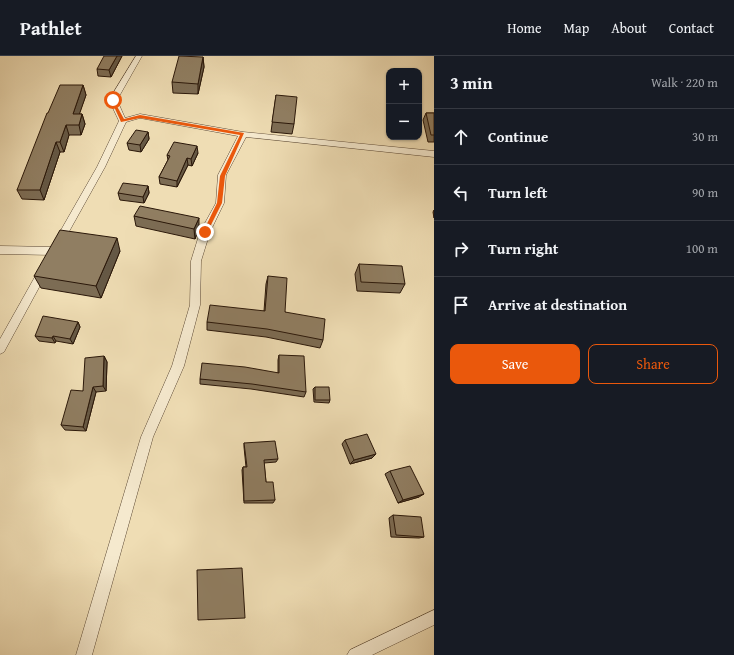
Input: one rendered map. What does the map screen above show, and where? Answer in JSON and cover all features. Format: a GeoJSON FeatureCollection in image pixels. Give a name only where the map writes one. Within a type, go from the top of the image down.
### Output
{"type":"FeatureCollection","features":[{"type":"Feature","properties":{"kind":"street"},"geometry":{"type":"LineString","coordinates":[[123,121],[113,100],[139,56]]}},
{"type":"Feature","properties":{"kind":"street"},"geometry":{"type":"LineString","coordinates":[[0,348],[101,167],[123,121],[140,116],[243,134],[434,154]]}},
{"type":"Feature","properties":{"kind":"street"},"geometry":{"type":"LineString","coordinates":[[84,655],[147,437],[180,358],[194,305],[196,261],[205,232],[220,203],[222,176],[243,134]]}},
{"type":"Feature","properties":{"kind":"street"},"geometry":{"type":"LineString","coordinates":[[0,250],[50,257]]}},
{"type":"Feature","properties":{"kind":"street"},"geometry":{"type":"LineString","coordinates":[[355,655],[434,617]]}},
{"type":"Feature","properties":{"kind":"building"},"geometry":{"type":"Polygon","coordinates":[[[104,56],[117,56],[109,70],[97,69],[104,56]]]}},
{"type":"Feature","properties":{"kind":"building"},"geometry":{"type":"Polygon","coordinates":[[[179,56],[203,57],[198,84],[172,82],[179,56]]]}},
{"type":"Feature","properties":{"kind":"building"},"geometry":{"type":"Polygon","coordinates":[[[60,85],[83,85],[73,114],[82,114],[79,125],[66,125],[60,142],[56,142],[40,190],[17,190],[47,113],[60,85]]]}},
{"type":"Feature","properties":{"kind":"building"},"geometry":{"type":"Polygon","coordinates":[[[276,95],[297,97],[294,124],[272,122],[276,95]]]}},
{"type":"Feature","properties":{"kind":"building"},"geometry":{"type":"Polygon","coordinates":[[[426,113],[434,113],[434,135],[431,135],[426,113]]]}},
{"type":"Feature","properties":{"kind":"building"},"geometry":{"type":"Polygon","coordinates":[[[136,130],[148,132],[140,145],[127,143],[136,130]]]}},
{"type":"Feature","properties":{"kind":"building"},"geometry":{"type":"Polygon","coordinates":[[[174,142],[197,146],[191,159],[187,158],[177,181],[159,177],[170,156],[167,155],[174,142]]]}},
{"type":"Feature","properties":{"kind":"building"},"geometry":{"type":"Polygon","coordinates":[[[123,183],[148,186],[143,197],[118,193],[123,183]]]}},
{"type":"Feature","properties":{"kind":"building"},"geometry":{"type":"Polygon","coordinates":[[[140,206],[199,218],[194,229],[134,216],[140,206]]]}},
{"type":"Feature","properties":{"kind":"building"},"geometry":{"type":"Polygon","coordinates":[[[60,230],[117,238],[96,286],[34,276],[60,230]]]}},
{"type":"Feature","properties":{"kind":"building"},"geometry":{"type":"Polygon","coordinates":[[[359,264],[402,266],[405,284],[361,282],[359,264]]]}},
{"type":"Feature","properties":{"kind":"building"},"geometry":{"type":"Polygon","coordinates":[[[268,276],[287,278],[285,312],[325,319],[323,340],[267,329],[207,322],[210,305],[265,311],[268,276]]]}},
{"type":"Feature","properties":{"kind":"building"},"geometry":{"type":"Polygon","coordinates":[[[43,316],[78,322],[70,339],[53,336],[52,338],[35,336],[43,316]]]}},
{"type":"Feature","properties":{"kind":"building"},"geometry":{"type":"Polygon","coordinates":[[[279,355],[304,356],[306,392],[252,384],[200,379],[202,363],[245,367],[279,373],[279,355]]]}},
{"type":"Feature","properties":{"kind":"building"},"geometry":{"type":"Polygon","coordinates":[[[104,356],[103,386],[93,387],[83,427],[61,425],[71,390],[83,391],[85,358],[104,356]]]}},
{"type":"Feature","properties":{"kind":"building"},"geometry":{"type":"Polygon","coordinates":[[[315,387],[329,387],[330,400],[315,400],[315,387]]]}},
{"type":"Feature","properties":{"kind":"building"},"geometry":{"type":"Polygon","coordinates":[[[367,434],[376,454],[354,460],[345,440],[367,434]]]}},
{"type":"Feature","properties":{"kind":"building"},"geometry":{"type":"Polygon","coordinates":[[[275,441],[278,459],[264,460],[266,482],[273,482],[275,500],[244,501],[243,467],[247,467],[244,443],[275,441]]]}},
{"type":"Feature","properties":{"kind":"building"},"geometry":{"type":"Polygon","coordinates":[[[410,466],[424,494],[403,500],[390,471],[410,466]]]}},
{"type":"Feature","properties":{"kind":"building"},"geometry":{"type":"Polygon","coordinates":[[[393,515],[421,517],[424,537],[396,535],[393,515]]]}},
{"type":"Feature","properties":{"kind":"building"},"geometry":{"type":"Polygon","coordinates":[[[242,568],[245,618],[198,620],[197,570],[242,568]]]}},
{"type":"Feature","properties":{"kind":"route"},"geometry":{"type":"LineString","coordinates":[[113,100],[123,121],[140,116],[243,134],[222,176],[220,203],[205,232]]}}]}
